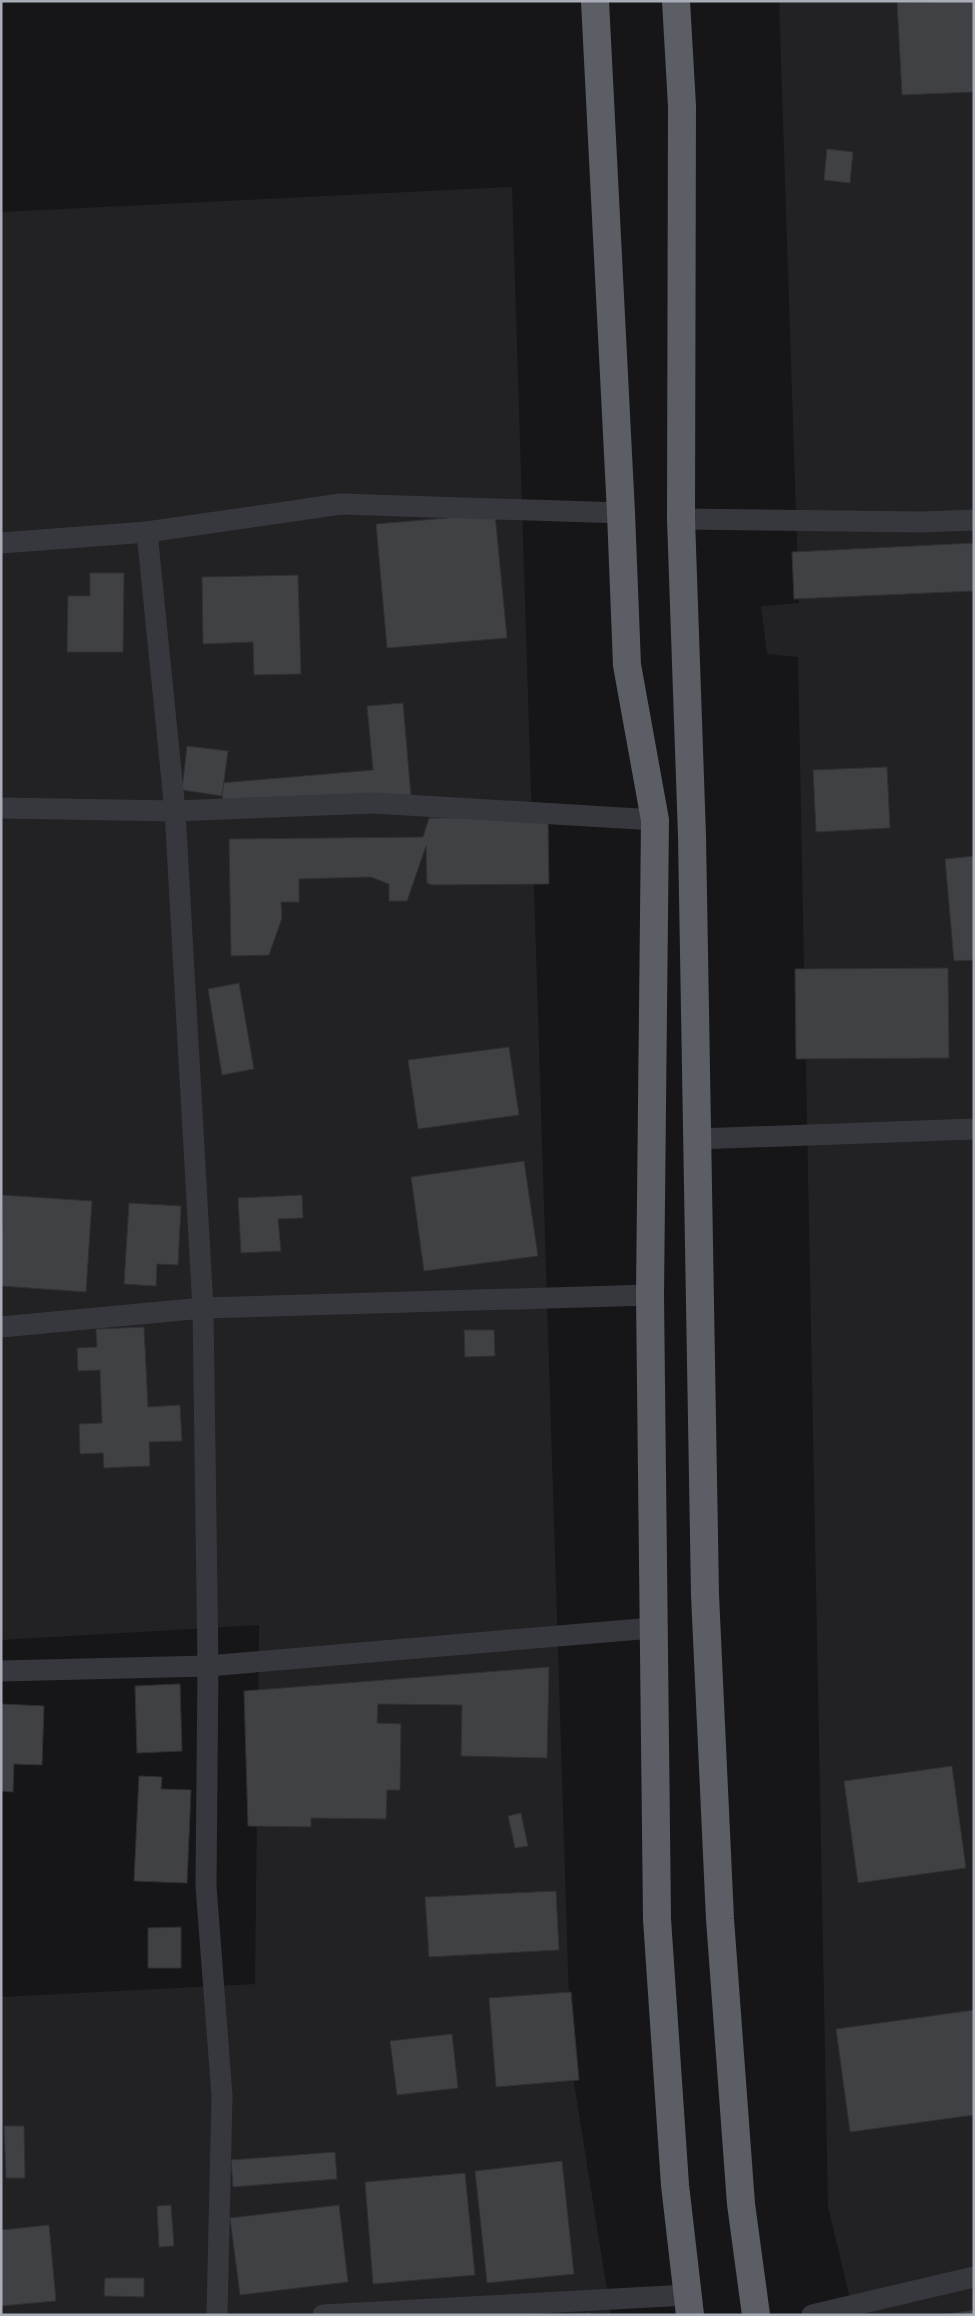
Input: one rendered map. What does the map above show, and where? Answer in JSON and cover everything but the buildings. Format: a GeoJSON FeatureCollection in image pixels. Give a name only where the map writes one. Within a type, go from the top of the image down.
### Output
{"type":"FeatureCollection","features":[{"type":"Feature","properties":{"kind":"highway"},"geometry":{"type":"LineString","coordinates":[[595,1],[621,513],[626,665],[656,820],[650,1295],[652,1628],[658,1919],[675,2185],[688,2305]]}},
{"type":"Feature","properties":{"kind":"highway"},"geometry":{"type":"LineString","coordinates":[[676,1],[682,106],[681,519],[692,836],[705,1595],[720,1919],[741,2204],[756,2315]]}},
{"type":"Feature","properties":{"kind":"lane"},"geometry":{"type":"LineString","coordinates":[[1,543],[147,532],[341,504],[621,513]]}},
{"type":"Feature","properties":{"kind":"lane"},"geometry":{"type":"LineString","coordinates":[[681,519],[923,522],[974,520]]}},
{"type":"Feature","properties":{"kind":"lane"},"geometry":{"type":"LineString","coordinates":[[147,532],[174,811],[203,1308],[208,1666],[206,1886],[222,2096],[217,2315]]}},
{"type":"Feature","properties":{"kind":"lane"},"geometry":{"type":"LineString","coordinates":[[1,808],[174,811],[373,802],[656,820]]}},
{"type":"Feature","properties":{"kind":"lane"},"geometry":{"type":"LineString","coordinates":[[697,1139],[974,1129]]}},
{"type":"Feature","properties":{"kind":"lane"},"geometry":{"type":"LineString","coordinates":[[1,1327],[203,1308],[650,1295]]}},
{"type":"Feature","properties":{"kind":"lane"},"geometry":{"type":"LineString","coordinates":[[1,1671],[208,1666],[652,1628]]}},
{"type":"Feature","properties":{"kind":"lane"},"geometry":{"type":"LineString","coordinates":[[812,2315],[974,2277]]}},
{"type":"Feature","properties":{"kind":"lane"},"geometry":{"type":"LineString","coordinates":[[322,2315],[688,2305]]}},
{"type":"Feature","properties":{"kind":"shaded area"},"geometry":{"type":"Polygon","coordinates":[[[779,1],[974,1],[974,2315],[854,2315],[828,2207],[798,657],[767,654],[761,606],[799,603],[779,1]]]}},
{"type":"Feature","properties":{"kind":"shaded area"},"geometry":{"type":"Polygon","coordinates":[[[512,187],[571,2064],[611,2315],[1,2315],[1,1997],[255,1984],[259,1625],[1,1640],[1,212],[512,187]]]}}]}
